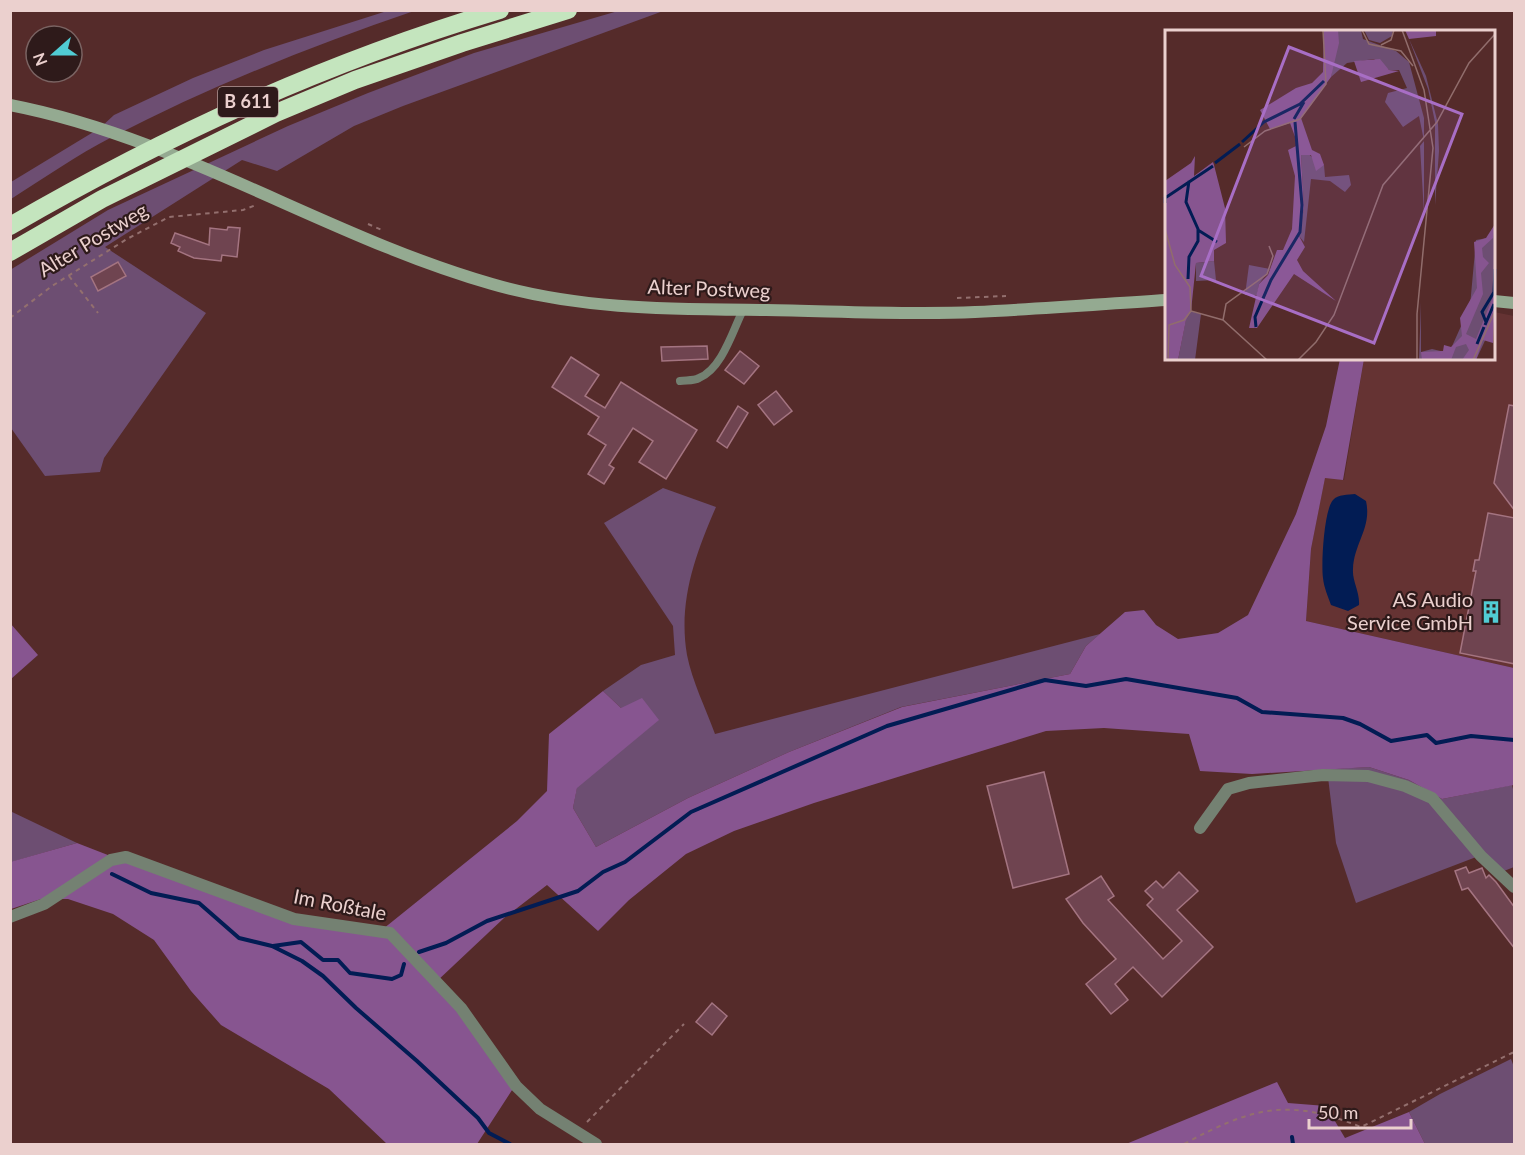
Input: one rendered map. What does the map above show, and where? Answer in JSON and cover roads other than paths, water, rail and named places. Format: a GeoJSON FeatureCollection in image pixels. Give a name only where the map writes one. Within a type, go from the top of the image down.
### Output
{"type":"FeatureCollection","features":[{"type":"Feature","properties":{"kind":"highway","name":"B 611"},"geometry":{"type":"LineString","coordinates":[[10,226],[138,155],[265,94],[348,61],[500,10]]}},
{"type":"Feature","properties":{"kind":"highway","name":"B 611"},"geometry":{"type":"LineString","coordinates":[[10,252],[102,199],[276,113],[355,80],[568,10]]}},
{"type":"Feature","properties":{"kind":"street","name":"Alter Postweg"},"geometry":{"type":"LineString","coordinates":[[10,105],[100,128],[159,148],[406,255],[493,285],[588,304],[743,310],[973,312],[1165,300]]}},
{"type":"Feature","properties":{"kind":"street"},"geometry":{"type":"LineString","coordinates":[[1495,301],[1515,303]]}},
{"type":"Feature","properties":{"kind":"street"},"geometry":{"type":"LineString","coordinates":[[1200,828],[1228,789],[1249,783],[1323,776],[1368,776],[1405,786],[1432,798],[1481,856],[1515,887]]}},
{"type":"Feature","properties":{"kind":"street","name":"Im Roßtale"},"geometry":{"type":"LineString","coordinates":[[10,917],[44,904],[111,860],[126,857],[294,919],[390,933],[461,1008],[516,1086],[540,1109],[596,1144]]}},
{"type":"Feature","properties":{"kind":"lane"},"geometry":{"type":"LineString","coordinates":[[680,381],[698,379],[710,372],[724,350],[743,310]]}},
{"type":"Feature","properties":{"kind":"water"},"geometry":{"type":"Polygon","coordinates":[[[1355,494],[1366,501],[1367,519],[1356,551],[1353,569],[1359,605],[1348,611],[1331,605],[1322,571],[1323,550],[1327,514],[1333,500],[1340,496],[1355,494]]]}},
{"type":"Feature","properties":{"kind":"waterway"},"geometry":{"type":"LineString","coordinates":[[419,952],[446,943],[487,921],[578,891],[603,872],[625,862],[691,812],[887,726],[1045,680],[1086,686],[1126,679],[1237,698],[1262,712],[1343,718],[1360,724],[1391,741],[1427,735],[1436,743],[1471,736],[1514,740]]}},
{"type":"Feature","properties":{"kind":"waterway"},"geometry":{"type":"LineString","coordinates":[[112,874],[151,893],[199,903],[239,938],[272,946],[302,961],[323,976],[417,1061],[478,1118],[489,1133],[510,1144]]}},
{"type":"Feature","properties":{"kind":"waterway"},"geometry":{"type":"LineString","coordinates":[[273,946],[301,942],[323,960],[338,960],[350,973],[392,979],[401,975],[404,964]]}},
{"type":"Feature","properties":{"kind":"waterway"},"geometry":{"type":"LineString","coordinates":[[1292,1137],[1293,1144]]}},
{"type":"Feature","properties":{"kind":"place","name":"AS Audio Service GmbH"},"geometry":{"type":"Point","coordinates":[1491,612]}}]}
